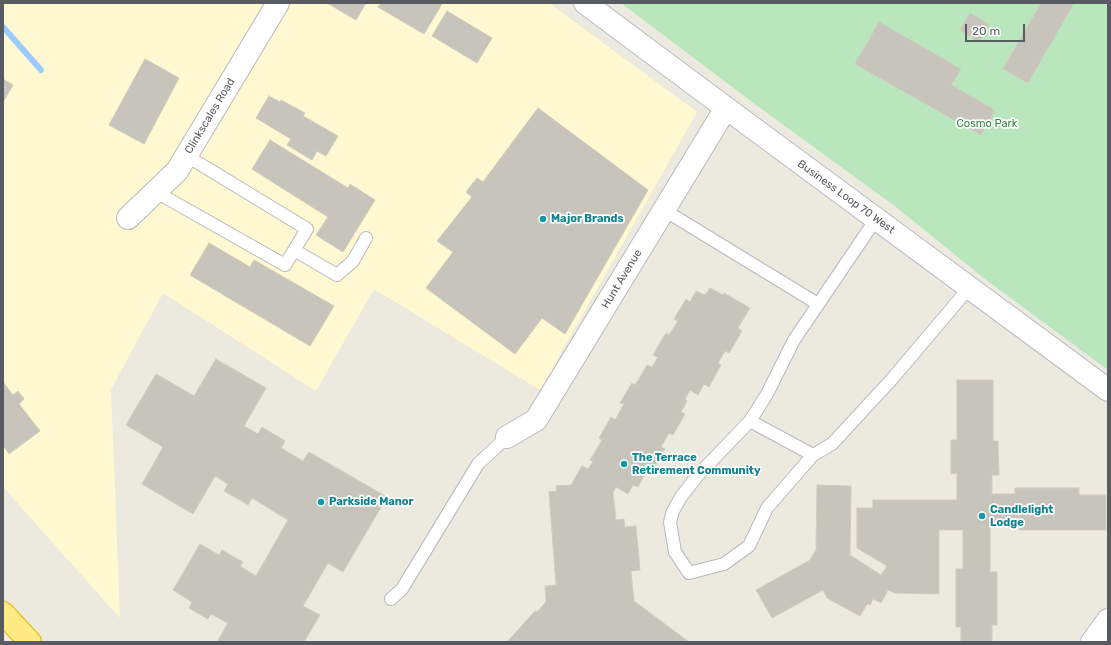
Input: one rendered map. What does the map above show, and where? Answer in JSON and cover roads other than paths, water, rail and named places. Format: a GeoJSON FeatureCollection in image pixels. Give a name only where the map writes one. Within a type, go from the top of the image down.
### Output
{"type":"FeatureCollection","features":[{"type":"Feature","properties":{"kind":"highway"},"geometry":{"type":"LineString","coordinates":[[3,613],[30,642]]}},
{"type":"Feature","properties":{"kind":"street","name":"Clinkscales Road"},"geometry":{"type":"LineString","coordinates":[[128,218],[177,171],[278,3]]}},
{"type":"Feature","properties":{"kind":"street","name":"Business Loop 70 West"},"geometry":{"type":"LineString","coordinates":[[585,3],[1108,390]]}},
{"type":"Feature","properties":{"kind":"street","name":"Hunt Avenue"},"geometry":{"type":"LineString","coordinates":[[507,437],[536,420],[726,108]]}},
{"type":"Feature","properties":{"kind":"street"},"geometry":{"type":"LineString","coordinates":[[1092,642],[1108,620]]}},
{"type":"Feature","properties":{"kind":"lane"},"geometry":{"type":"LineString","coordinates":[[156,192],[285,265],[307,229],[187,156]]}},
{"type":"Feature","properties":{"kind":"lane"},"geometry":{"type":"LineString","coordinates":[[664,210],[818,304]]}},
{"type":"Feature","properties":{"kind":"lane"},"geometry":{"type":"LineString","coordinates":[[876,219],[794,340],[767,394],[750,421],[698,475],[673,512],[670,522],[675,552],[690,573],[724,564],[749,546],[767,508],[813,455],[832,444],[892,379],[969,288]]}},
{"type":"Feature","properties":{"kind":"lane"},"geometry":{"type":"LineString","coordinates":[[294,250],[337,275],[353,261],[366,238]]}},
{"type":"Feature","properties":{"kind":"lane"},"geometry":{"type":"LineString","coordinates":[[750,421],[813,455]]}},
{"type":"Feature","properties":{"kind":"lane"},"geometry":{"type":"LineString","coordinates":[[392,599],[402,589],[478,464],[507,437]]}},
{"type":"Feature","properties":{"kind":"waterway"},"geometry":{"type":"LineString","coordinates":[[3,27],[41,70]]}},
{"type":"Feature","properties":{"kind":"place","name":"Major Brands"},"geometry":{"type":"Point","coordinates":[543,219]}},
{"type":"Feature","properties":{"kind":"place","name":"The Terrace Retirement Community"},"geometry":{"type":"Point","coordinates":[624,464]}},
{"type":"Feature","properties":{"kind":"place","name":"Parkside Manor"},"geometry":{"type":"Point","coordinates":[321,502]}},
{"type":"Feature","properties":{"kind":"place","name":"Candlelight Lodge"},"geometry":{"type":"Point","coordinates":[982,516]}},
{"type":"Feature","properties":{"kind":"park label","name":"Cosmo Park"},"geometry":{"type":"Point","coordinates":[987,124]}}]}
